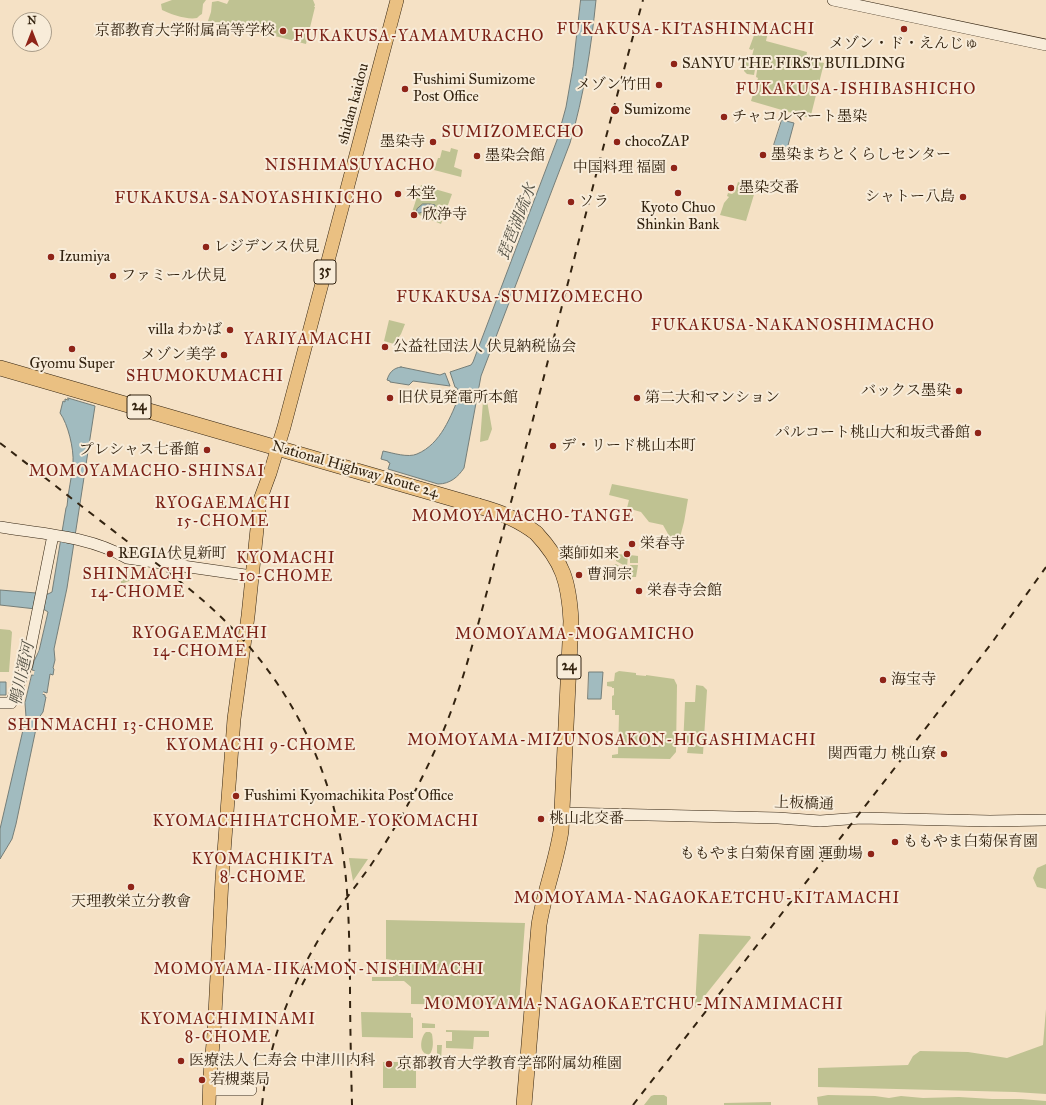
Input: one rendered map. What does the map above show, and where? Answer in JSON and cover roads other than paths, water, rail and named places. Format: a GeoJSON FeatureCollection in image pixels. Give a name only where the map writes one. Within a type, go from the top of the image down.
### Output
{"type":"FeatureCollection","features":[{"type":"Feature","properties":{"kind":"highway","name":"National Highway Route 24"},"geometry":{"type":"LineString","coordinates":[[0,368],[278,447],[508,515],[525,524],[547,545],[561,568],[565,578],[571,621],[562,813],[558,850],[544,897],[539,925],[532,1026],[524,1105]]}},
{"type":"Feature","properties":{"kind":"main road","name":"shidan kaidou"},"geometry":{"type":"LineString","coordinates":[[278,447],[397,0]]}},
{"type":"Feature","properties":{"kind":"main road","name":"35"},"geometry":{"type":"LineString","coordinates":[[210,1105],[222,880],[234,719],[248,616],[260,500],[278,447]]}},
{"type":"Feature","properties":{"kind":"street"},"geometry":{"type":"LineString","coordinates":[[833,0],[1046,45]]}},
{"type":"Feature","properties":{"kind":"street"},"geometry":{"type":"LineString","coordinates":[[0,527],[75,538],[114,550],[127,558],[252,576]]}},
{"type":"Feature","properties":{"kind":"street"},"geometry":{"type":"LineString","coordinates":[[0,702],[12,702],[27,665],[42,592],[56,536]]}},
{"type":"Feature","properties":{"kind":"street","name":"上板橋通"},"geometry":{"type":"LineString","coordinates":[[562,813],[778,818],[820,821],[861,818],[990,821],[1046,820]]}},
{"type":"Feature","properties":{"kind":"street"},"geometry":{"type":"LineString","coordinates":[[210,1090],[251,1090]]}},
{"type":"Feature","properties":{"kind":"water"},"geometry":{"type":"Polygon","coordinates":[[[581,0],[596,0],[586,72],[575,125],[570,143],[481,376],[464,468],[453,479],[442,484],[388,469],[390,463],[381,459],[383,451],[409,456],[417,454],[433,444],[449,420],[457,402],[460,394],[455,387],[450,372],[471,365],[473,362],[557,140],[566,107],[573,67],[581,0]]]}},
{"type":"Feature","properties":{"kind":"water"},"geometry":{"type":"Polygon","coordinates":[[[782,120],[794,123],[787,149],[774,145],[782,120]]]}},
{"type":"Feature","properties":{"kind":"water"},"geometry":{"type":"Polygon","coordinates":[[[423,204],[435,206],[420,213],[416,213],[417,209],[423,204]]]}},
{"type":"Feature","properties":{"kind":"water"},"geometry":{"type":"Polygon","coordinates":[[[401,367],[440,375],[445,373],[450,386],[413,381],[409,385],[390,382],[387,380],[392,371],[401,367]]]}},
{"type":"Feature","properties":{"kind":"water"},"geometry":{"type":"Polygon","coordinates":[[[68,398],[95,406],[67,588],[54,649],[55,660],[53,675],[50,674],[47,693],[41,691],[45,673],[32,670],[34,661],[39,651],[48,612],[45,610],[0,605],[0,590],[48,594],[52,592],[73,463],[73,451],[70,437],[66,423],[60,413],[63,401],[65,402],[65,399],[68,400],[68,398]]]}},
{"type":"Feature","properties":{"kind":"water"},"geometry":{"type":"Polygon","coordinates":[[[589,672],[603,672],[601,699],[588,699],[589,672]]]}},
{"type":"Feature","properties":{"kind":"water"},"geometry":{"type":"Polygon","coordinates":[[[32,675],[42,677],[39,693],[45,695],[46,697],[43,712],[38,719],[12,839],[0,859],[0,829],[26,717],[25,703],[32,675]]]}},
{"type":"Feature","properties":{"kind":"water"},"geometry":{"type":"Polygon","coordinates":[[[0,682],[6,682],[6,695],[0,695],[0,682]]]}},
{"type":"Feature","properties":{"kind":"waterway","name":"鴨川運河"},"geometry":{"type":"LineString","coordinates":[[36,694],[45,654]]}},
{"type":"Feature","properties":{"kind":"railway"},"geometry":{"type":"LineString","coordinates":[[262,1105],[270,1057],[294,987],[316,943],[377,856],[398,822],[435,751],[456,698],[476,633],[643,0]]}},
{"type":"Feature","properties":{"kind":"railway"},"geometry":{"type":"LineString","coordinates":[[0,443],[180,581],[228,624],[250,647],[269,672],[303,726],[327,785],[336,816],[342,847],[349,930],[352,1105]]}},
{"type":"Feature","properties":{"kind":"railway"},"geometry":{"type":"LineString","coordinates":[[633,1105],[991,644],[1046,567]]}},
{"type":"Feature","properties":{"kind":"railway"},"geometry":{"type":"LineString","coordinates":[[302,985],[315,960]]}},
{"type":"Feature","properties":{"kind":"place","name":"メゾン・ド・えんじゅ"},"geometry":{"type":"Point","coordinates":[904,29]}},
{"type":"Feature","properties":{"kind":"place","name":"京都教育大学附属高等学校"},"geometry":{"type":"Point","coordinates":[283,31]}},
{"type":"Feature","properties":{"kind":"place","name":"SANYU THE FIRST BUILDING"},"geometry":{"type":"Point","coordinates":[674,64]}},
{"type":"Feature","properties":{"kind":"place","name":"メゾン竹田"},"geometry":{"type":"Point","coordinates":[659,85]}},
{"type":"Feature","properties":{"kind":"place","name":"Fushimi Sumizome Post Office"},"geometry":{"type":"Point","coordinates":[405,89]}},
{"type":"Feature","properties":{"kind":"place","name":"Sumizome"},"geometry":{"type":"Point","coordinates":[615,110]}},
{"type":"Feature","properties":{"kind":"place","name":"チャコルマート墨染"},"geometry":{"type":"Point","coordinates":[724,117]}},
{"type":"Feature","properties":{"kind":"place","name":"墨染寺"},"geometry":{"type":"Point","coordinates":[433,142]}},
{"type":"Feature","properties":{"kind":"place","name":"chocoZAP"},"geometry":{"type":"Point","coordinates":[617,142]}},
{"type":"Feature","properties":{"kind":"place","name":"墨染まちとくらしセンター"},"geometry":{"type":"Point","coordinates":[763,155]}},
{"type":"Feature","properties":{"kind":"place","name":"墨染会館"},"geometry":{"type":"Point","coordinates":[477,156]}},
{"type":"Feature","properties":{"kind":"place","name":"中国料理 福園"},"geometry":{"type":"Point","coordinates":[674,168]}},
{"type":"Feature","properties":{"kind":"place","name":"墨染交番"},"geometry":{"type":"Point","coordinates":[731,188]}},
{"type":"Feature","properties":{"kind":"place","name":"Kyoto Chuo Shinkin Bank"},"geometry":{"type":"Point","coordinates":[678,193]}},
{"type":"Feature","properties":{"kind":"place","name":"本堂"},"geometry":{"type":"Point","coordinates":[398,194]}},
{"type":"Feature","properties":{"kind":"place","name":"シャトー八島"},"geometry":{"type":"Point","coordinates":[963,197]}},
{"type":"Feature","properties":{"kind":"place","name":"ソラ"},"geometry":{"type":"Point","coordinates":[571,202]}},
{"type":"Feature","properties":{"kind":"place","name":"欣浄寺"},"geometry":{"type":"Point","coordinates":[414,215]}},
{"type":"Feature","properties":{"kind":"place","name":"レジデンス伏見"},"geometry":{"type":"Point","coordinates":[206,247]}},
{"type":"Feature","properties":{"kind":"place","name":"Izumiya"},"geometry":{"type":"Point","coordinates":[51,257]}},
{"type":"Feature","properties":{"kind":"place","name":"ファミール伏見"},"geometry":{"type":"Point","coordinates":[113,276]}},
{"type":"Feature","properties":{"kind":"place","name":"villa わかば"},"geometry":{"type":"Point","coordinates":[230,330]}},
{"type":"Feature","properties":{"kind":"place","name":"公益社団法人 伏見納税協会"},"geometry":{"type":"Point","coordinates":[385,347]}},
{"type":"Feature","properties":{"kind":"place","name":"Gyomu Super"},"geometry":{"type":"Point","coordinates":[72,349]}},
{"type":"Feature","properties":{"kind":"place","name":"メゾン美学"},"geometry":{"type":"Point","coordinates":[224,355]}},
{"type":"Feature","properties":{"kind":"place","name":"バックス墨染"},"geometry":{"type":"Point","coordinates":[959,391]}},
{"type":"Feature","properties":{"kind":"place","name":"旧伏見発電所本館"},"geometry":{"type":"Point","coordinates":[390,398]}},
{"type":"Feature","properties":{"kind":"place","name":"第二大和マンション"},"geometry":{"type":"Point","coordinates":[637,398]}},
{"type":"Feature","properties":{"kind":"place","name":"パルコート桃山大和坂弐番館"},"geometry":{"type":"Point","coordinates":[978,433]}},
{"type":"Feature","properties":{"kind":"place","name":"デ・リード桃山本町"},"geometry":{"type":"Point","coordinates":[553,446]}},
{"type":"Feature","properties":{"kind":"place","name":"プレシャス七番館"},"geometry":{"type":"Point","coordinates":[207,450]}},
{"type":"Feature","properties":{"kind":"place","name":"栄春寺"},"geometry":{"type":"Point","coordinates":[632,544]}},
{"type":"Feature","properties":{"kind":"place","name":"REGIA伏見新町"},"geometry":{"type":"Point","coordinates":[110,554]}},
{"type":"Feature","properties":{"kind":"place","name":"薬師如来"},"geometry":{"type":"Point","coordinates":[627,554]}},
{"type":"Feature","properties":{"kind":"place","name":"曹洞宗"},"geometry":{"type":"Point","coordinates":[579,575]}},
{"type":"Feature","properties":{"kind":"place","name":"栄春寺会館"},"geometry":{"type":"Point","coordinates":[639,591]}},
{"type":"Feature","properties":{"kind":"place","name":"海宝寺"},"geometry":{"type":"Point","coordinates":[883,680]}},
{"type":"Feature","properties":{"kind":"place","name":"関西電力 桃山寮"},"geometry":{"type":"Point","coordinates":[944,754]}},
{"type":"Feature","properties":{"kind":"place","name":"Fushimi Kyomachikita Post Office"},"geometry":{"type":"Point","coordinates":[236,796]}},
{"type":"Feature","properties":{"kind":"place","name":"桃山北交番"},"geometry":{"type":"Point","coordinates":[541,819]}},
{"type":"Feature","properties":{"kind":"place","name":"ももやま白菊保育園"},"geometry":{"type":"Point","coordinates":[895,842]}},
{"type":"Feature","properties":{"kind":"place","name":"ももやま白菊保育園 運動場"},"geometry":{"type":"Point","coordinates":[871,854]}},
{"type":"Feature","properties":{"kind":"place","name":"天理教栄立分教會"},"geometry":{"type":"Point","coordinates":[131,887]}},
{"type":"Feature","properties":{"kind":"place","name":"医療法人 仁寿会 中津川内科"},"geometry":{"type":"Point","coordinates":[181,1061]}},
{"type":"Feature","properties":{"kind":"place","name":"京都教育大学教育学部附属幼稚園"},"geometry":{"type":"Point","coordinates":[389,1064]}},
{"type":"Feature","properties":{"kind":"place","name":"若槻薬局"},"geometry":{"type":"Point","coordinates":[202,1080]}},
{"type":"Feature","properties":{"kind":"district","name":"FUKAKUSA-KITASHINMACHI"},"geometry":{"type":"Point","coordinates":[686,30]}},
{"type":"Feature","properties":{"kind":"district","name":"FUKAKUSA-YAMAMURACHO"},"geometry":{"type":"Point","coordinates":[419,37]}},
{"type":"Feature","properties":{"kind":"district","name":"FUKAKUSA-ISHIBASHICHO"},"geometry":{"type":"Point","coordinates":[856,90]}},
{"type":"Feature","properties":{"kind":"district","name":"SUMIZOMECHO"},"geometry":{"type":"Point","coordinates":[513,133]}},
{"type":"Feature","properties":{"kind":"district","name":"NISHIMASUYACHO"},"geometry":{"type":"Point","coordinates":[350,166]}},
{"type":"Feature","properties":{"kind":"district","name":"FUKAKUSA-SANOYASHIKICHO"},"geometry":{"type":"Point","coordinates":[249,199]}},
{"type":"Feature","properties":{"kind":"district","name":"FUKAKUSA-SUMIZOMECHO"},"geometry":{"type":"Point","coordinates":[520,298]}},
{"type":"Feature","properties":{"kind":"district","name":"FUKAKUSA-NAKANOSHIMACHO"},"geometry":{"type":"Point","coordinates":[793,326]}},
{"type":"Feature","properties":{"kind":"district","name":"YARIYAMACHI"},"geometry":{"type":"Point","coordinates":[308,340]}},
{"type":"Feature","properties":{"kind":"district","name":"SHUMOKUMACHI"},"geometry":{"type":"Point","coordinates":[205,377]}},
{"type":"Feature","properties":{"kind":"district","name":"MOMOYAMACHO-SHINSAI"},"geometry":{"type":"Point","coordinates":[147,472]}},
{"type":"Feature","properties":{"kind":"district","name":"RYOGAEMACHI 15-CHOME"},"geometry":{"type":"Point","coordinates":[223,513]}},
{"type":"Feature","properties":{"kind":"district","name":"MOMOYAMACHO-TANGE"},"geometry":{"type":"Point","coordinates":[523,517]}},
{"type":"Feature","properties":{"kind":"district","name":"KYOMACHI 10-CHOME"},"geometry":{"type":"Point","coordinates":[286,568]}},
{"type":"Feature","properties":{"kind":"district","name":"SHINMACHI 14-CHOME"},"geometry":{"type":"Point","coordinates":[138,584]}},
{"type":"Feature","properties":{"kind":"district","name":"MOMOYAMA-MOGAMICHO"},"geometry":{"type":"Point","coordinates":[575,635]}},
{"type":"Feature","properties":{"kind":"district","name":"RYOGAEMACHI 14-CHOME"},"geometry":{"type":"Point","coordinates":[200,643]}},
{"type":"Feature","properties":{"kind":"district","name":"SHINMACHI 13-CHOME"},"geometry":{"type":"Point","coordinates":[111,726]}},
{"type":"Feature","properties":{"kind":"district","name":"MOMOYAMA-MIZUNOSAKON-HIGASHIMACHI"},"geometry":{"type":"Point","coordinates":[612,741]}},
{"type":"Feature","properties":{"kind":"district","name":"KYOMACHI 9-CHOME"},"geometry":{"type":"Point","coordinates":[261,746]}},
{"type":"Feature","properties":{"kind":"district","name":"KYOMACHIHATCHOME-YOKOMACHI"},"geometry":{"type":"Point","coordinates":[316,822]}},
{"type":"Feature","properties":{"kind":"district","name":"KYOMACHIKITA 8-CHOME"},"geometry":{"type":"Point","coordinates":[263,869]}},
{"type":"Feature","properties":{"kind":"district","name":"MOMOYAMA-NAGAOKAETCHU-KITAMACHI"},"geometry":{"type":"Point","coordinates":[707,899]}},
{"type":"Feature","properties":{"kind":"district","name":"MOMOYAMA-IIKAMON-NISHIMACHI"},"geometry":{"type":"Point","coordinates":[319,970]}},
{"type":"Feature","properties":{"kind":"district","name":"MOMOYAMA-NAGAOKAETCHU-MINAMIMACHI"},"geometry":{"type":"Point","coordinates":[634,1005]}},
{"type":"Feature","properties":{"kind":"district","name":"KYOMACHIMINAMI 8-CHOME"},"geometry":{"type":"Point","coordinates":[228,1029]}},
{"type":"Feature","properties":{"kind":"water label","name":"琵琶湖疏水"},"geometry":{"type":"Point","coordinates":[518,222]}}]}
